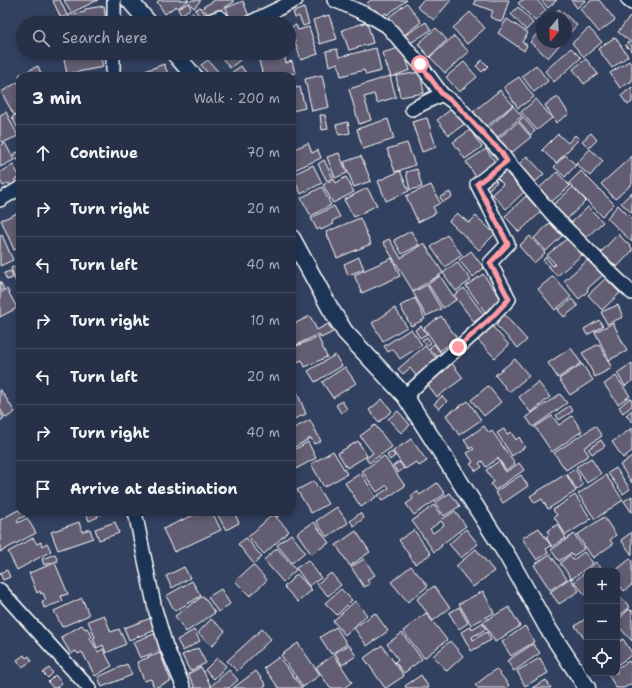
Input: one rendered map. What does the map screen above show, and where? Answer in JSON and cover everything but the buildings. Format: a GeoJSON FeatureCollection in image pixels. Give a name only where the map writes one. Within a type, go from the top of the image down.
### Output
{"type":"FeatureCollection","features":[{"type":"Feature","properties":{"kind":"street"},"geometry":{"type":"LineString","coordinates":[[114,0],[114,16]]}},
{"type":"Feature","properties":{"kind":"street"},"geometry":{"type":"LineString","coordinates":[[129,0],[143,16]]}},
{"type":"Feature","properties":{"kind":"street"},"geometry":{"type":"LineString","coordinates":[[263,16],[296,0]]}},
{"type":"Feature","properties":{"kind":"street"},"geometry":{"type":"LineString","coordinates":[[334,0],[370,16],[387,26],[420,64],[442,94],[457,105],[500,150],[507,161],[552,215],[632,293]]}},
{"type":"Feature","properties":{"kind":"street"},"geometry":{"type":"LineString","coordinates":[[628,0],[632,3]]}},
{"type":"Feature","properties":{"kind":"street"},"geometry":{"type":"LineString","coordinates":[[113,60],[113,72]]}},
{"type":"Feature","properties":{"kind":"street"},"geometry":{"type":"LineString","coordinates":[[180,60],[191,72]]}},
{"type":"Feature","properties":{"kind":"street"},"geometry":{"type":"LineString","coordinates":[[412,109],[442,94]]}},
{"type":"Feature","properties":{"kind":"street"},"geometry":{"type":"LineString","coordinates":[[405,396],[491,318],[509,299],[490,263],[508,244],[477,184],[507,161]]}},
{"type":"Feature","properties":{"kind":"street"},"geometry":{"type":"LineString","coordinates":[[0,200],[16,190]]}},
{"type":"Feature","properties":{"kind":"street"},"geometry":{"type":"LineString","coordinates":[[296,245],[330,308],[345,332],[405,396],[508,557],[547,627],[587,688]]}},
{"type":"Feature","properties":{"kind":"street"},"geometry":{"type":"LineString","coordinates":[[136,516],[155,609],[166,646],[184,688]]}},
{"type":"Feature","properties":{"kind":"street"},"geometry":{"type":"LineString","coordinates":[[0,590],[89,688]]}},
{"type":"Feature","properties":{"kind":"route"},"geometry":{"type":"LineString","coordinates":[[420,64],[442,94],[457,105],[500,150],[507,161],[477,184],[508,244],[490,263],[509,299],[491,318],[458,347]]}}]}
